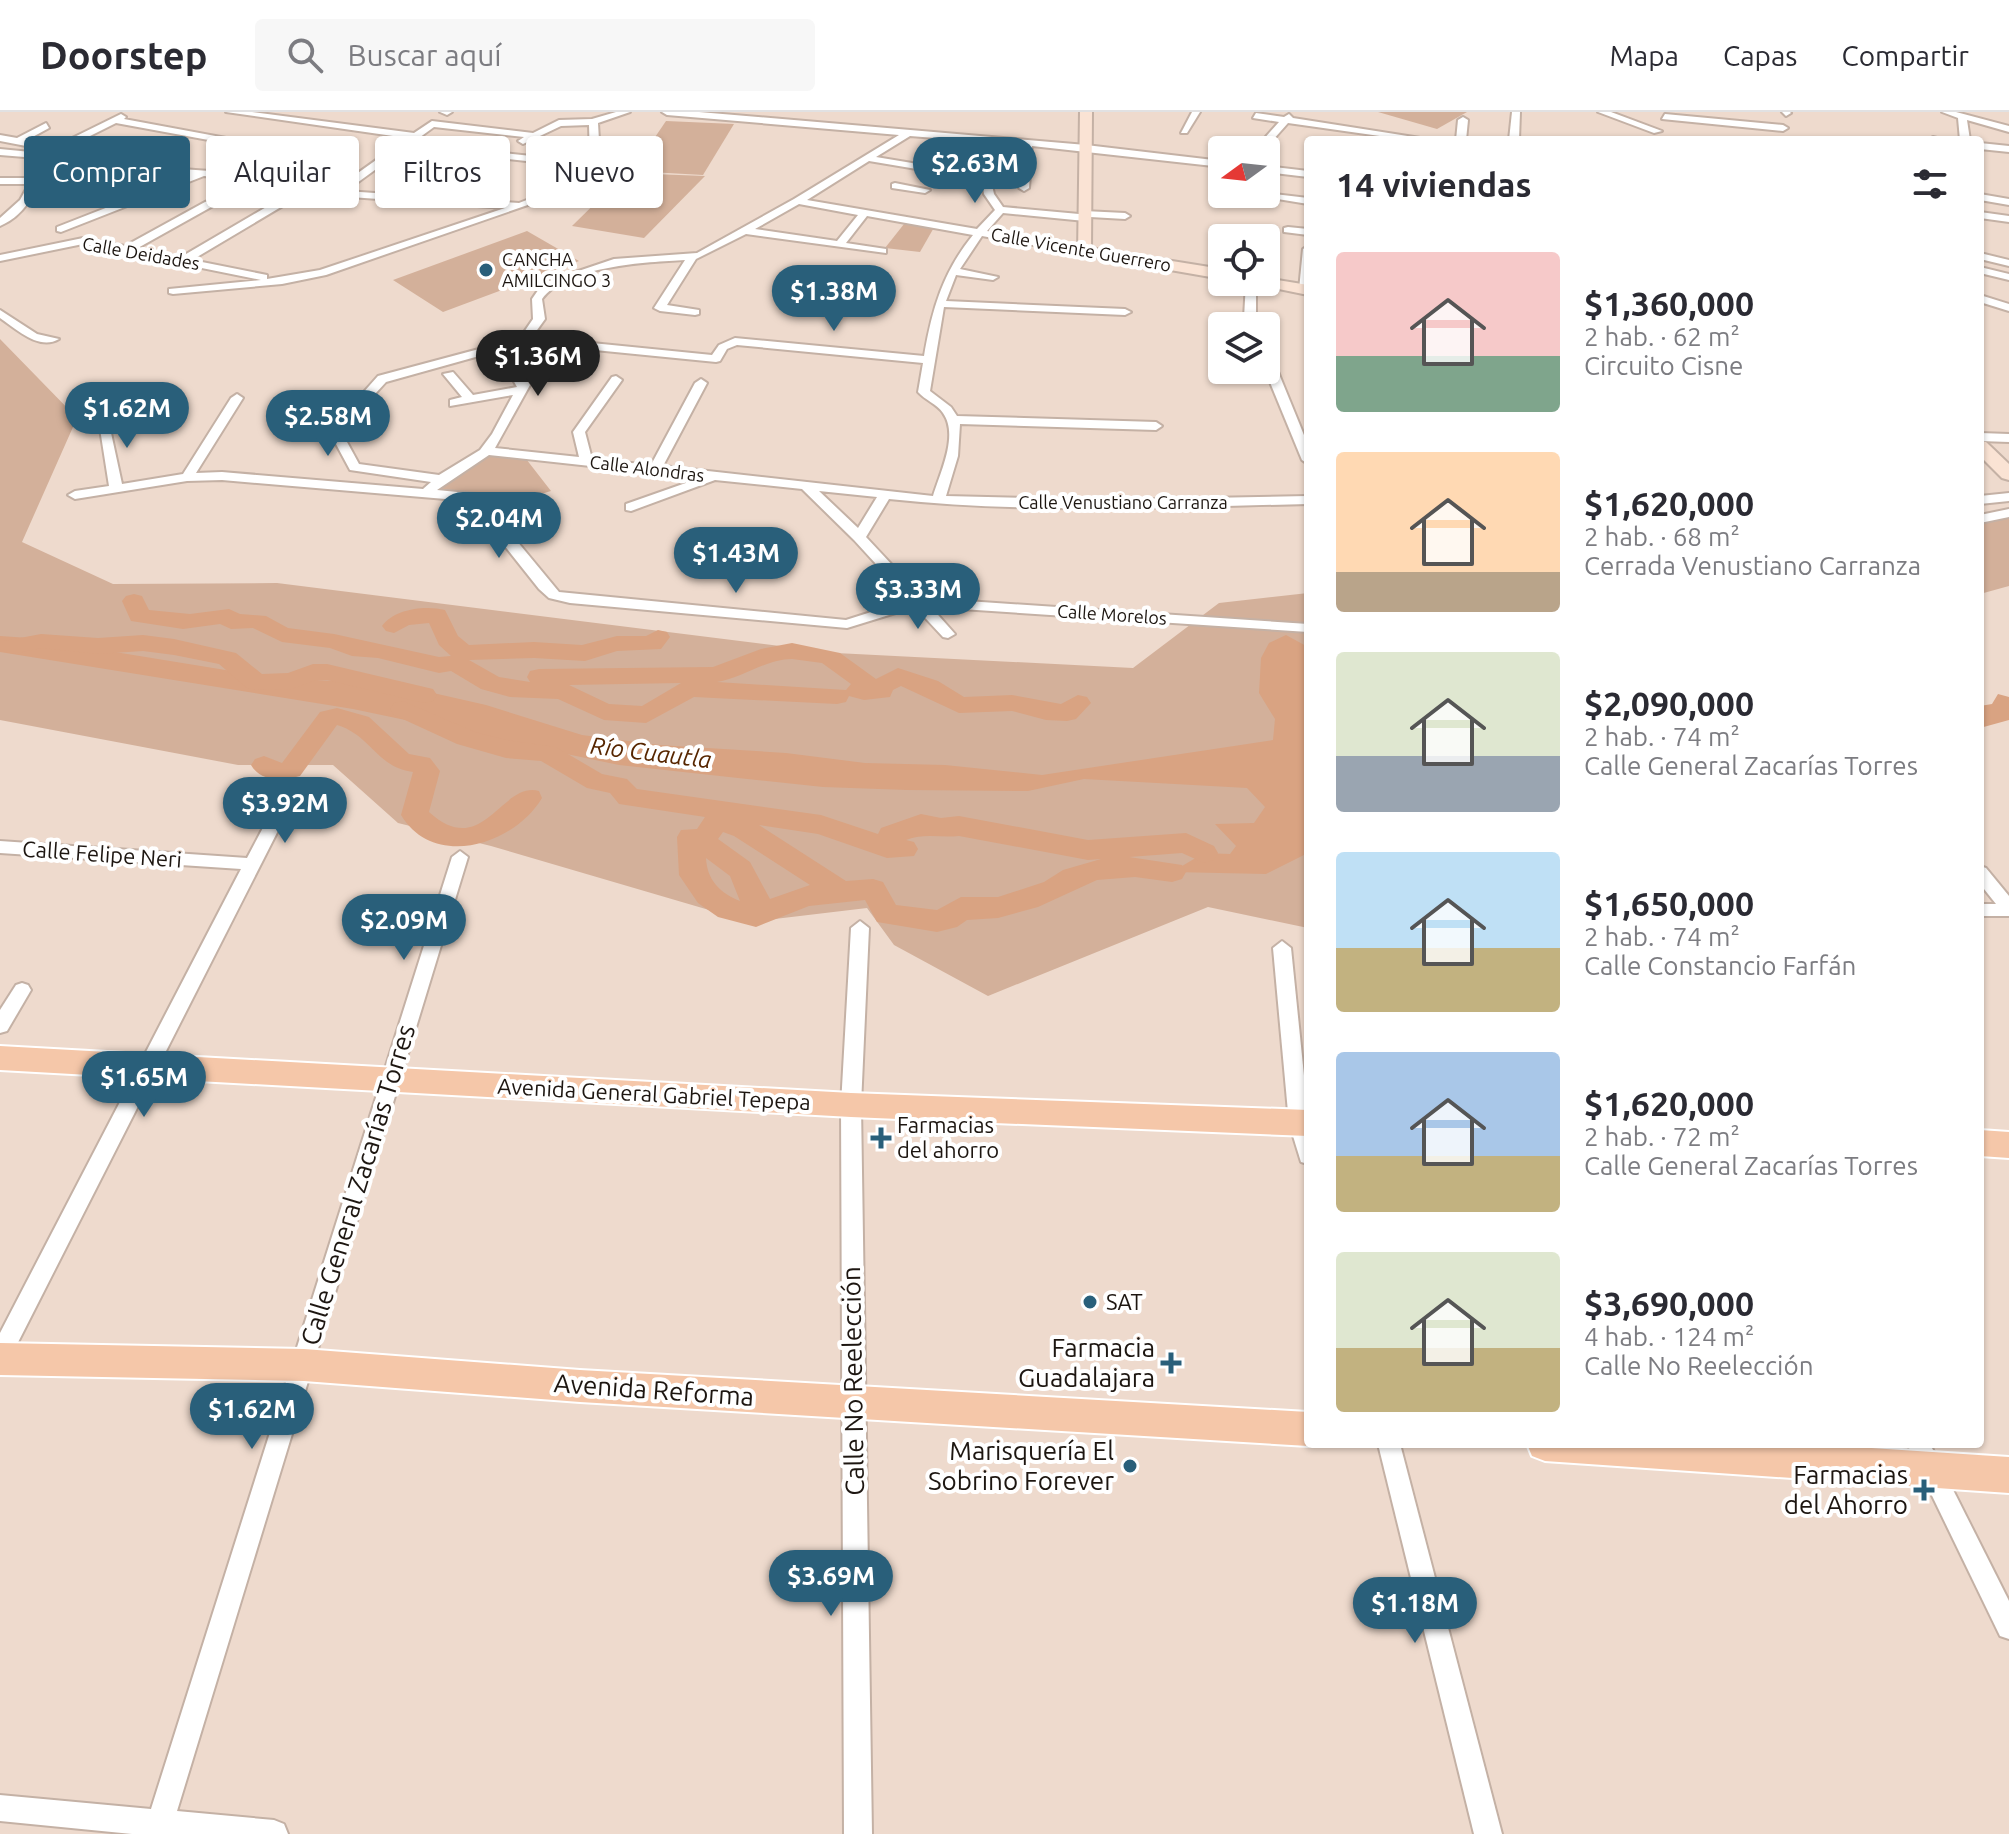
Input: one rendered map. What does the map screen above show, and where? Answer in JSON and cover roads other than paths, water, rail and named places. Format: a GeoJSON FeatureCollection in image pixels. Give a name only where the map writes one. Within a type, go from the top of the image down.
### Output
{"type":"FeatureCollection","features":[{"type":"Feature","properties":{"kind":"main road","name":"Avenida General Gabriel Tepepa"},"geometry":{"type":"LineString","coordinates":[[0,1058],[851,1105],[1303,1123]]}},
{"type":"Feature","properties":{"kind":"main road"},"geometry":{"type":"LineString","coordinates":[[1984,1143],[2009,1145]]}},
{"type":"Feature","properties":{"kind":"main road","name":"Avenida Reforma"},"geometry":{"type":"LineString","coordinates":[[0,1357],[304,1365],[854,1403],[1304,1429]]}},
{"type":"Feature","properties":{"kind":"main road"},"geometry":{"type":"LineString","coordinates":[[1672,1448],[1925,1456],[2009,1475]]}},
{"type":"Feature","properties":{"kind":"street"},"geometry":{"type":"LineString","coordinates":[[101,112],[128,113]]}},
{"type":"Feature","properties":{"kind":"street"},"geometry":{"type":"LineString","coordinates":[[231,112],[417,136],[432,124],[531,135]]}},
{"type":"Feature","properties":{"kind":"street"},"geometry":{"type":"LineString","coordinates":[[510,150],[531,135],[559,123],[593,122],[626,112]]}},
{"type":"Feature","properties":{"kind":"street"},"geometry":{"type":"LineString","coordinates":[[667,112],[906,134],[971,144],[1086,148],[1208,162]]}},
{"type":"Feature","properties":{"kind":"street"},"geometry":{"type":"LineString","coordinates":[[1083,251],[1086,112]]}},
{"type":"Feature","properties":{"kind":"street"},"geometry":{"type":"LineString","coordinates":[[1184,131],[1196,112]]}},
{"type":"Feature","properties":{"kind":"street"},"geometry":{"type":"LineString","coordinates":[[1514,136],[1516,112]]}},
{"type":"Feature","properties":{"kind":"street"},"geometry":{"type":"LineString","coordinates":[[1602,112],[1655,136],[1666,114],[1783,128]]}},
{"type":"Feature","properties":{"kind":"street"},"geometry":{"type":"LineString","coordinates":[[1946,112],[2009,129]]}},
{"type":"Feature","properties":{"kind":"street"},"geometry":{"type":"LineString","coordinates":[[84,136],[128,113]]}},
{"type":"Feature","properties":{"kind":"street"},"geometry":{"type":"LineString","coordinates":[[1256,116],[1401,136]]}},
{"type":"Feature","properties":{"kind":"street"},"geometry":{"type":"LineString","coordinates":[[1962,117],[1964,136]]}},
{"type":"Feature","properties":{"kind":"street"},"geometry":{"type":"LineString","coordinates":[[1272,136],[1288,118]]}},
{"type":"Feature","properties":{"kind":"street"},"geometry":{"type":"LineString","coordinates":[[114,120],[206,137]]}},
{"type":"Feature","properties":{"kind":"street"},"geometry":{"type":"LineString","coordinates":[[1461,136],[1463,120]]}},
{"type":"Feature","properties":{"kind":"street"},"geometry":{"type":"LineString","coordinates":[[593,122],[594,136]]}},
{"type":"Feature","properties":{"kind":"street"},"geometry":{"type":"LineString","coordinates":[[20,140],[46,126]]}},
{"type":"Feature","properties":{"kind":"street"},"geometry":{"type":"LineString","coordinates":[[524,340],[539,319],[537,299],[547,285],[631,259],[691,259],[798,201],[906,134]]}},
{"type":"Feature","properties":{"kind":"street"},"geometry":{"type":"LineString","coordinates":[[0,138],[24,142]]}},
{"type":"Feature","properties":{"kind":"street"},"geometry":{"type":"LineString","coordinates":[[1024,188],[1028,144]]}},
{"type":"Feature","properties":{"kind":"street"},"geometry":{"type":"LineString","coordinates":[[1984,146],[2009,149]]}},
{"type":"Feature","properties":{"kind":"street"},"geometry":{"type":"LineString","coordinates":[[0,152],[24,154]]}},
{"type":"Feature","properties":{"kind":"street"},"geometry":{"type":"LineString","coordinates":[[867,158],[987,178],[989,194],[1000,210]]}},
{"type":"Feature","properties":{"kind":"street"},"geometry":{"type":"LineString","coordinates":[[913,165],[895,186],[925,190]]}},
{"type":"Feature","properties":{"kind":"street"},"geometry":{"type":"LineString","coordinates":[[1280,171],[1304,174]]}},
{"type":"Feature","properties":{"kind":"street"},"geometry":{"type":"LineString","coordinates":[[190,172],[203,174]]}},
{"type":"Feature","properties":{"kind":"street"},"geometry":{"type":"LineString","coordinates":[[61,229],[203,174]]}},
{"type":"Feature","properties":{"kind":"street"},"geometry":{"type":"LineString","coordinates":[[0,181],[24,181]]}},
{"type":"Feature","properties":{"kind":"street"},"geometry":{"type":"LineString","coordinates":[[359,195],[520,206]]}},
{"type":"Feature","properties":{"kind":"street"},"geometry":{"type":"LineString","coordinates":[[1280,197],[1304,200]]}},
{"type":"Feature","properties":{"kind":"street"},"geometry":{"type":"LineString","coordinates":[[1984,198],[2009,202]]}},
{"type":"Feature","properties":{"kind":"street","name":"Calle Vicente Guerrero"},"geometry":{"type":"LineString","coordinates":[[798,201],[1208,272]]}},
{"type":"Feature","properties":{"kind":"street"},"geometry":{"type":"LineString","coordinates":[[0,204],[23,207]]}},
{"type":"Feature","properties":{"kind":"street"},"geometry":{"type":"LineString","coordinates":[[173,291],[282,281],[358,263],[526,204]]}},
{"type":"Feature","properties":{"kind":"street"},"geometry":{"type":"LineString","coordinates":[[124,251],[206,206]]}},
{"type":"Feature","properties":{"kind":"street"},"geometry":{"type":"LineString","coordinates":[[0,223],[23,207]]}},
{"type":"Feature","properties":{"kind":"street"},"geometry":{"type":"LineString","coordinates":[[182,261],[272,208]]}},
{"type":"Feature","properties":{"kind":"street"},"geometry":{"type":"LineString","coordinates":[[1000,210],[1125,216]]}},
{"type":"Feature","properties":{"kind":"street"},"geometry":{"type":"LineString","coordinates":[[938,500],[954,442],[948,410],[924,392],[929,360],[941,304],[954,271],[979,233],[1000,210]]}},
{"type":"Feature","properties":{"kind":"street"},"geometry":{"type":"LineString","coordinates":[[839,245],[866,211]]}},
{"type":"Feature","properties":{"kind":"street"},"geometry":{"type":"LineString","coordinates":[[1984,216],[2009,219]]}},
{"type":"Feature","properties":{"kind":"street"},"geometry":{"type":"LineString","coordinates":[[1288,230],[1304,232]]}},
{"type":"Feature","properties":{"kind":"street"},"geometry":{"type":"LineString","coordinates":[[745,231],[882,251]]}},
{"type":"Feature","properties":{"kind":"street","name":"Calle Deidades"},"geometry":{"type":"LineString","coordinates":[[0,258],[83,241],[282,281]]}},
{"type":"Feature","properties":{"kind":"street"},"geometry":{"type":"LineString","coordinates":[[1984,257],[2009,263]]}},
{"type":"Feature","properties":{"kind":"street"},"geometry":{"type":"LineString","coordinates":[[691,259],[660,308],[695,312]]}},
{"type":"Feature","properties":{"kind":"street"},"geometry":{"type":"LineString","coordinates":[[954,271],[993,277]]}},
{"type":"Feature","properties":{"kind":"street"},"geometry":{"type":"LineString","coordinates":[[1984,271],[2009,277]]}},
{"type":"Feature","properties":{"kind":"street"},"geometry":{"type":"LineString","coordinates":[[1280,285],[1304,290]]}},
{"type":"Feature","properties":{"kind":"street"},"geometry":{"type":"LineString","coordinates":[[1984,299],[2009,308]]}},
{"type":"Feature","properties":{"kind":"street"},"geometry":{"type":"LineString","coordinates":[[941,304],[1125,312]]}},
{"type":"Feature","properties":{"kind":"street"},"geometry":{"type":"LineString","coordinates":[[0,313],[34,337],[53,339]]}},
{"type":"Feature","properties":{"kind":"street"},"geometry":{"type":"LineString","coordinates":[[354,467],[335,431],[382,379],[420,362],[524,340],[716,359],[723,347],[735,341],[929,360]]}},
{"type":"Feature","properties":{"kind":"street"},"geometry":{"type":"LineString","coordinates":[[425,495],[438,479],[475,461],[487,451],[524,385],[499,346]]}},
{"type":"Feature","properties":{"kind":"street"},"geometry":{"type":"LineString","coordinates":[[449,374],[470,399]]}},
{"type":"Feature","properties":{"kind":"street"},"geometry":{"type":"LineString","coordinates":[[586,461],[579,432],[616,380]]}},
{"type":"Feature","properties":{"kind":"street"},"geometry":{"type":"LineString","coordinates":[[655,469],[701,383]]}},
{"type":"Feature","properties":{"kind":"street"},"geometry":{"type":"LineString","coordinates":[[1277,384],[1304,450]]}},
{"type":"Feature","properties":{"kind":"street"},"geometry":{"type":"LineString","coordinates":[[454,403],[506,391],[521,391]]}},
{"type":"Feature","properties":{"kind":"street"},"geometry":{"type":"LineString","coordinates":[[187,477],[237,398]]}},
{"type":"Feature","properties":{"kind":"street"},"geometry":{"type":"LineString","coordinates":[[102,419],[116,488]]}},
{"type":"Feature","properties":{"kind":"street"},"geometry":{"type":"LineString","coordinates":[[952,420],[1156,426]]}},
{"type":"Feature","properties":{"kind":"street"},"geometry":{"type":"LineString","coordinates":[[1984,437],[2009,438]]}},
{"type":"Feature","properties":{"kind":"street"},"geometry":{"type":"LineString","coordinates":[[1984,450],[2009,474]]}},
{"type":"Feature","properties":{"kind":"street","name":"Calle Alondras"},"geometry":{"type":"LineString","coordinates":[[487,451],[938,500]]}},
{"type":"Feature","properties":{"kind":"street"},"geometry":{"type":"LineString","coordinates":[[354,467],[438,479]]}},
{"type":"Feature","properties":{"kind":"street"},"geometry":{"type":"LineString","coordinates":[[337,485],[354,467]]}},
{"type":"Feature","properties":{"kind":"street"},"geometry":{"type":"LineString","coordinates":[[75,495],[187,477],[222,476],[384,492],[473,497],[554,595],[847,624],[916,602]]}},
{"type":"Feature","properties":{"kind":"street"},"geometry":{"type":"LineString","coordinates":[[384,492],[405,476]]}},
{"type":"Feature","properties":{"kind":"street"},"geometry":{"type":"LineString","coordinates":[[631,507],[715,476]]}},
{"type":"Feature","properties":{"kind":"street"},"geometry":{"type":"LineString","coordinates":[[806,486],[859,537],[948,634]]}},
{"type":"Feature","properties":{"kind":"street"},"geometry":{"type":"LineString","coordinates":[[859,537],[885,494]]}},
{"type":"Feature","properties":{"kind":"street"},"geometry":{"type":"LineString","coordinates":[[1984,500],[2009,497]]}},
{"type":"Feature","properties":{"kind":"street","name":"Calle Venustiano Carranza"},"geometry":{"type":"LineString","coordinates":[[938,500],[1100,504],[1304,500]]}},
{"type":"Feature","properties":{"kind":"street"},"geometry":{"type":"LineString","coordinates":[[1984,518],[2009,513]]}},
{"type":"Feature","properties":{"kind":"street","name":"Calle Morelos"},"geometry":{"type":"LineString","coordinates":[[916,602],[1304,628]]}},
{"type":"Feature","properties":{"kind":"street"},"geometry":{"type":"LineString","coordinates":[[847,624],[860,638]]}},
{"type":"Feature","properties":{"kind":"street"},"geometry":{"type":"LineString","coordinates":[[0,1357],[282,807]]}},
{"type":"Feature","properties":{"kind":"street","name":"Calle Felipe Neri"},"geometry":{"type":"LineString","coordinates":[[0,847],[252,864]]}},
{"type":"Feature","properties":{"kind":"street","name":"Calle General Zacarías Torres"},"geometry":{"type":"LineString","coordinates":[[158,1829],[460,857]]}},
{"type":"Feature","properties":{"kind":"street"},"geometry":{"type":"LineString","coordinates":[[1984,877],[2009,909]]}},
{"type":"Feature","properties":{"kind":"street"},"geometry":{"type":"LineString","coordinates":[[1984,910],[2009,909]]}},
{"type":"Feature","properties":{"kind":"street","name":"Calle No Reelección"},"geometry":{"type":"LineString","coordinates":[[858,1834],[851,1105],[860,928]]}},
{"type":"Feature","properties":{"kind":"street"},"geometry":{"type":"LineString","coordinates":[[1282,948],[1303,1123]]}},
{"type":"Feature","properties":{"kind":"street"},"geometry":{"type":"LineString","coordinates":[[0,1026],[22,990]]}},
{"type":"Feature","properties":{"kind":"street"},"geometry":{"type":"LineString","coordinates":[[1390,1448],[1488,1834]]}},
{"type":"Feature","properties":{"kind":"street"},"geometry":{"type":"LineString","coordinates":[[1925,1456],[2009,1627]]}},
{"type":"Feature","properties":{"kind":"street"},"geometry":{"type":"LineString","coordinates":[[0,1808],[158,1829],[274,1834]]}},
{"type":"Feature","properties":{"kind":"water","name":"Río Cuautla"},"geometry":{"type":"Polygon","coordinates":[[[1286,635],[1304,645],[1304,855],[1266,874],[1172,872],[1204,853],[1230,854],[1236,846],[1215,824],[1254,823],[1265,807],[1247,788],[1084,779],[1028,791],[907,790],[823,787],[738,778],[619,765],[353,709],[0,652],[0,636],[29,638],[268,677],[398,685],[486,705],[582,735],[865,763],[945,765],[1042,775],[1273,740],[1275,719],[1259,693],[1261,658],[1269,643],[1286,635]]]}},
{"type":"Feature","properties":{"kind":"water"},"geometry":{"type":"Polygon","coordinates":[[[1998,694],[2009,697],[2009,720],[1984,727],[1984,705],[1992,704],[1998,694]]]}},
{"type":"Feature","properties":{"kind":"waterway"},"geometry":{"type":"LineString","coordinates":[[134,601],[139,616],[183,622],[229,616],[231,622],[258,621],[282,635],[334,641],[352,648],[378,650],[439,665],[455,663],[490,683],[510,689],[563,691],[604,712],[646,715],[689,689],[837,696]]}},
{"type":"Feature","properties":{"kind":"waterway"},"geometry":{"type":"LineString","coordinates":[[394,626],[402,619],[437,615],[448,640],[463,653],[534,650],[585,653],[617,643],[652,644],[658,637]]}},
{"type":"Feature","properties":{"kind":"waterway"},"geometry":{"type":"LineString","coordinates":[[13,646],[41,641],[98,646],[143,643],[227,658],[256,682],[292,681],[313,672],[327,672],[424,695]]}},
{"type":"Feature","properties":{"kind":"waterway"},"geometry":{"type":"LineString","coordinates":[[539,677],[713,675],[737,669],[776,652],[792,651],[831,658],[874,688]]}},
{"type":"Feature","properties":{"kind":"waterway"},"geometry":{"type":"LineString","coordinates":[[874,688],[898,676],[929,687],[959,705],[1012,703],[1046,712],[1067,713],[1078,703]]}},
{"type":"Feature","properties":{"kind":"waterway"},"geometry":{"type":"LineString","coordinates":[[858,690],[864,692],[874,688]]}},
{"type":"Feature","properties":{"kind":"waterway"},"geometry":{"type":"LineString","coordinates":[[874,688],[881,691]]}},
{"type":"Feature","properties":{"kind":"waterway"},"geometry":{"type":"LineString","coordinates":[[403,709],[466,738],[506,749],[547,753],[596,782],[618,785],[629,797],[821,825],[887,848],[904,849]]}},
{"type":"Feature","properties":{"kind":"waterway"},"geometry":{"type":"LineString","coordinates":[[264,765],[280,772],[291,770],[329,718],[337,716],[360,723],[402,762],[421,764],[427,771],[415,815],[440,835],[451,838],[476,835],[501,822],[529,798]]}},
{"type":"Feature","properties":{"kind":"waterway"},"geometry":{"type":"LineString","coordinates":[[718,820],[744,829],[842,892]]}},
{"type":"Feature","properties":{"kind":"waterway"},"geometry":{"type":"LineString","coordinates":[[716,822],[702,842],[736,865],[744,874],[753,899],[768,911]]}},
{"type":"Feature","properties":{"kind":"waterway"},"geometry":{"type":"LineString","coordinates":[[891,835],[921,824],[941,828],[959,826],[1088,850],[1186,843],[1204,853]]}},
{"type":"Feature","properties":{"kind":"waterway"},"geometry":{"type":"LineString","coordinates":[[691,837],[693,875],[708,896],[728,909],[756,916],[806,896],[842,892]]}},
{"type":"Feature","properties":{"kind":"waterway"},"geometry":{"type":"LineString","coordinates":[[842,892],[873,889],[887,914],[937,921],[954,915],[961,908],[984,909],[1028,900],[1064,885],[1073,877],[1097,870],[1135,867],[1172,872]]}},
{"type":"Feature","properties":{"kind":"place","name":"CANCHA AMILCINGO 3"},"geometry":{"type":"Point","coordinates":[486,270]}},
{"type":"Feature","properties":{"kind":"place","name":"Farmacias del ahorro"},"geometry":{"type":"Point","coordinates":[881,1138]}},
{"type":"Feature","properties":{"kind":"place","name":"SAT"},"geometry":{"type":"Point","coordinates":[1090,1302]}},
{"type":"Feature","properties":{"kind":"place","name":"Farmacia Guadalajara"},"geometry":{"type":"Point","coordinates":[1171,1363]}},
{"type":"Feature","properties":{"kind":"place","name":"Marisquería El Sobrino Forever"},"geometry":{"type":"Point","coordinates":[1130,1466]}},
{"type":"Feature","properties":{"kind":"place","name":"Farmacias del Ahorro"},"geometry":{"type":"Point","coordinates":[1924,1490]}}]}
